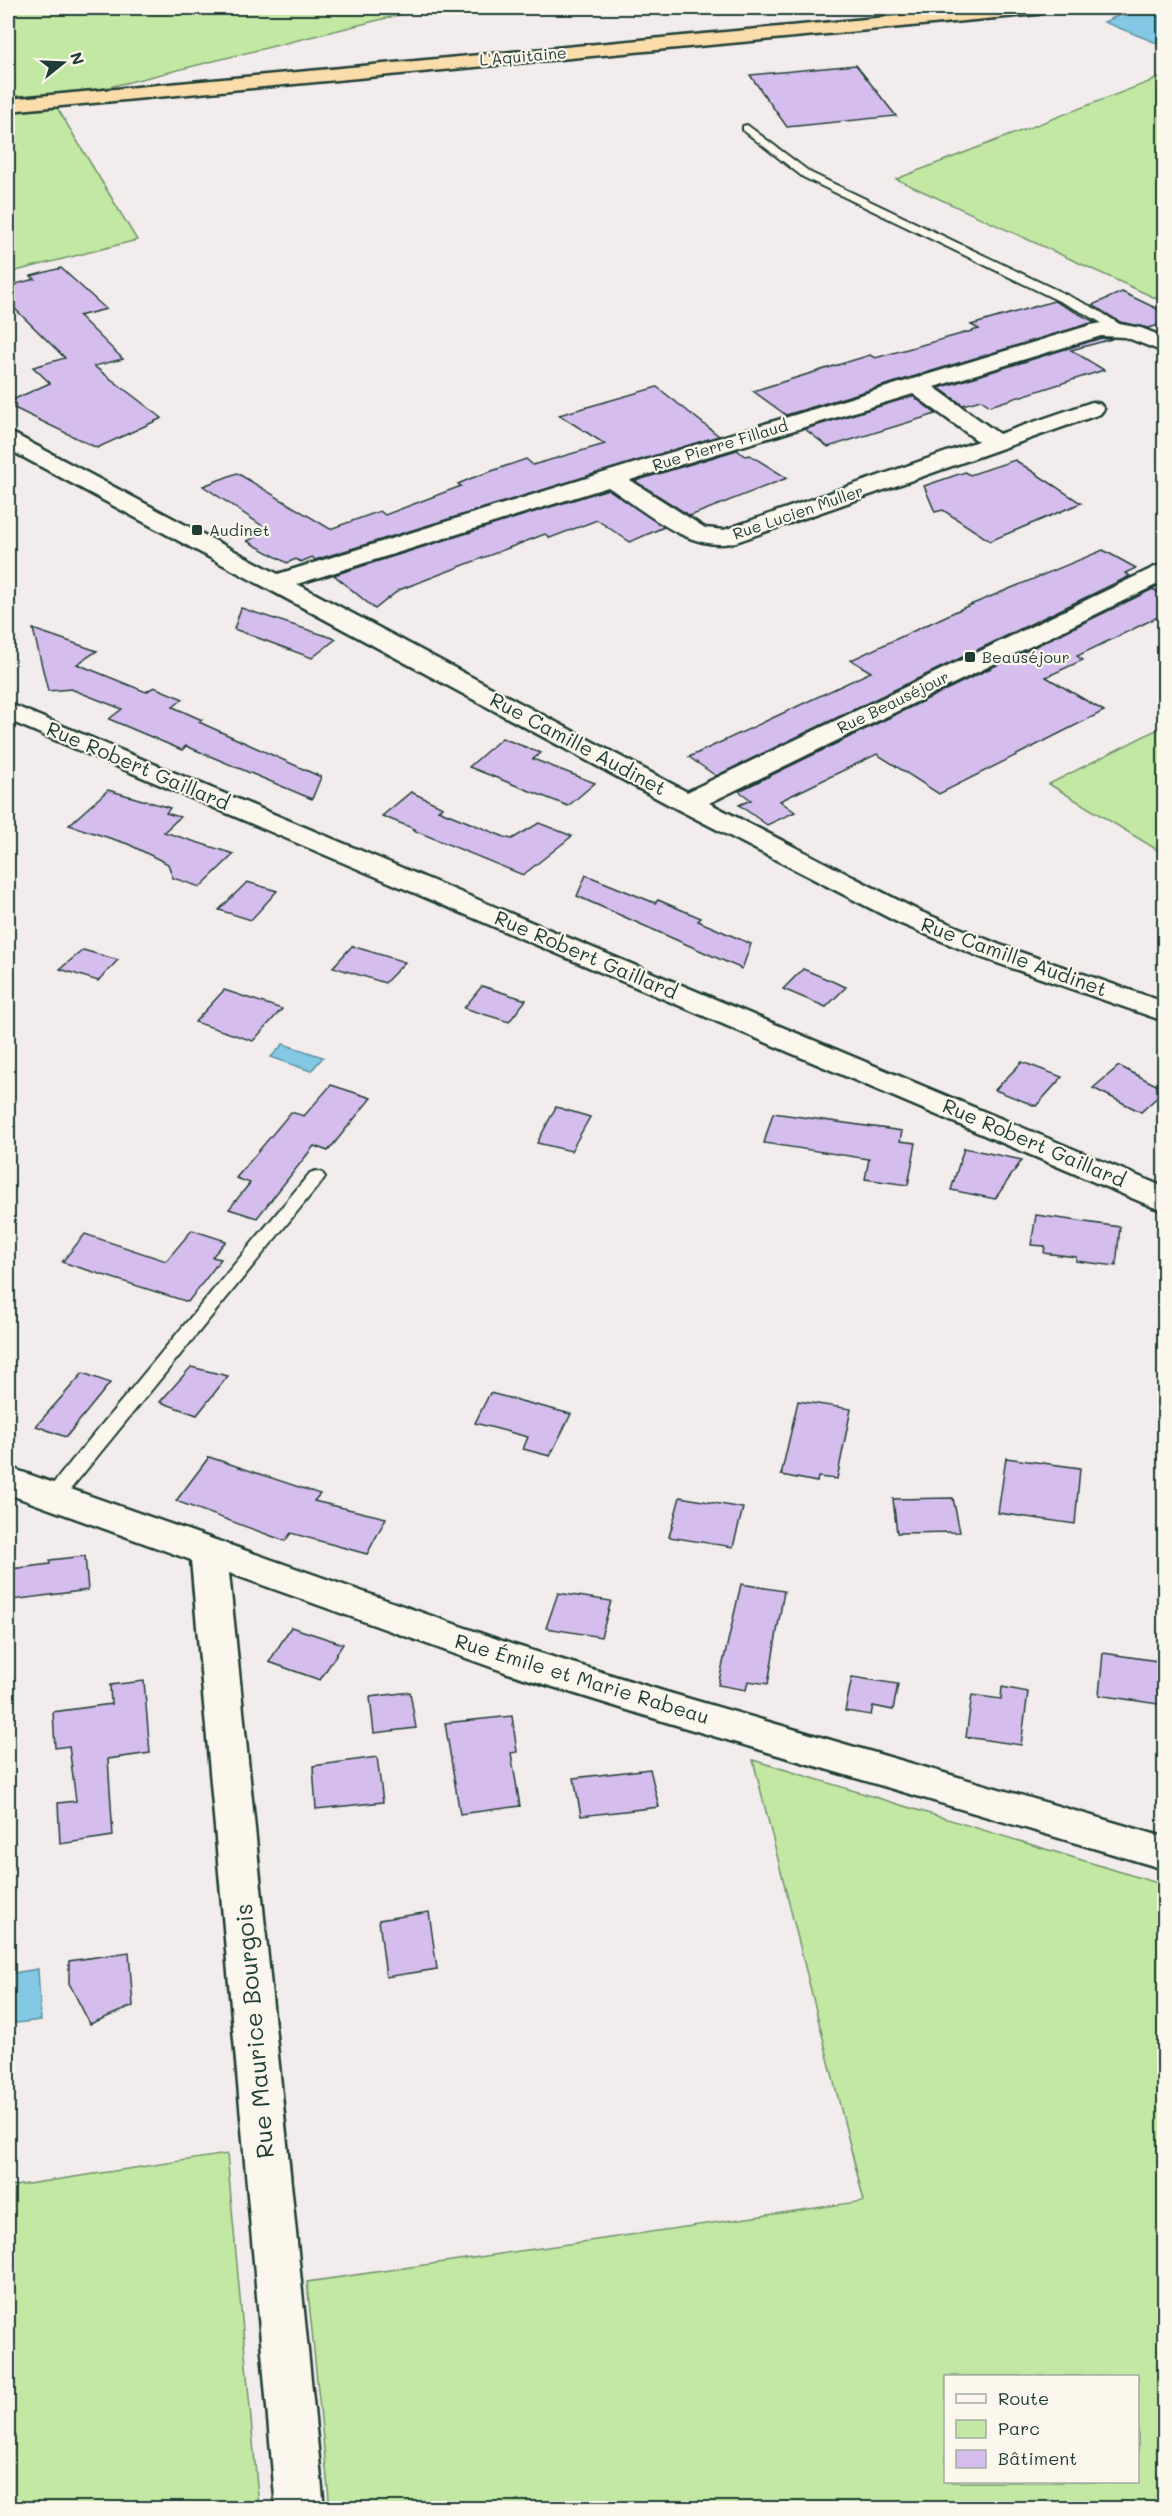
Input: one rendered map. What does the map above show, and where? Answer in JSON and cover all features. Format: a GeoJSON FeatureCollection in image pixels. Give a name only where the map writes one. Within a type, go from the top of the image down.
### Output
{"type":"FeatureCollection","features":[{"type":"Feature","properties":{"kind":"highway","name":"L'Aquitaine"},"geometry":{"type":"LineString","coordinates":[[8,91],[894,8]]}},
{"type":"Feature","properties":{"kind":"highway","name":"L'Aquitaine"},"geometry":{"type":"LineString","coordinates":[[8,105],[1038,8]]}},
{"type":"Feature","properties":{"kind":"street","name":"Rue Pierre Fillaud"},"geometry":{"type":"LineString","coordinates":[[276,583],[611,478],[1099,330],[1121,329],[1142,334],[1164,345]]}},
{"type":"Feature","properties":{"kind":"street"},"geometry":{"type":"LineString","coordinates":[[916,385],[996,443]]}},
{"type":"Feature","properties":{"kind":"street","name":"Rue Lucien Muller"},"geometry":{"type":"LineString","coordinates":[[611,478],[696,533],[706,538],[717,538],[1092,409]]}},
{"type":"Feature","properties":{"kind":"street","name":"Rue Camille Audinet"},"geometry":{"type":"LineString","coordinates":[[8,440],[687,803],[909,918],[990,951],[1164,1012]]}},
{"type":"Feature","properties":{"kind":"street","name":"Rue Beauséjour"},"geometry":{"type":"LineString","coordinates":[[687,803],[1164,572]]}},
{"type":"Feature","properties":{"kind":"street","name":"Rue Robert Gaillard"},"geometry":{"type":"LineString","coordinates":[[8,711],[1164,1198]]}},
{"type":"Feature","properties":{"kind":"street","name":"Rue Émile et Marie Rabeau"},"geometry":{"type":"LineString","coordinates":[[8,1480],[505,1657],[666,1707],[1164,1853]]}},
{"type":"Feature","properties":{"kind":"street","name":"Rue Maurice Bourgois"},"geometry":{"type":"LineString","coordinates":[[209,1553],[300,2508]]}},
{"type":"Feature","properties":{"kind":"lane"},"geometry":{"type":"LineString","coordinates":[[747,128],[807,174],[1092,312],[1121,329]]}},
{"type":"Feature","properties":{"kind":"lane"},"geometry":{"type":"LineString","coordinates":[[53,1497],[316,1177]]}},
{"type":"Feature","properties":{"kind":"green space"},"geometry":{"type":"Polygon","coordinates":[[[8,8],[427,8],[53,101],[137,240],[8,273],[8,8]]]}},
{"type":"Feature","properties":{"kind":"green space"},"geometry":{"type":"Polygon","coordinates":[[[1164,76],[1164,302],[896,179],[1164,76]]]}},
{"type":"Feature","properties":{"kind":"green space"},"geometry":{"type":"Polygon","coordinates":[[[1158,729],[1164,733],[1164,854],[1049,784],[1158,729]]]}},
{"type":"Feature","properties":{"kind":"green space"},"geometry":{"type":"Polygon","coordinates":[[[753,1760],[1164,1885],[1164,2508],[330,2508],[307,2282],[864,2201],[753,1760]]]}},
{"type":"Feature","properties":{"kind":"green space"},"geometry":{"type":"Polygon","coordinates":[[[227,2154],[259,2508],[8,2508],[8,2187],[227,2154]]]}},
{"type":"Feature","properties":{"kind":"water"},"geometry":{"type":"Polygon","coordinates":[[[1164,13],[1164,46],[1104,22],[1119,15],[1164,13]]]}},
{"type":"Feature","properties":{"kind":"water"},"geometry":{"type":"Polygon","coordinates":[[[283,1044],[323,1057],[311,1071],[271,1057],[283,1044]]]}},
{"type":"Feature","properties":{"kind":"water"},"geometry":{"type":"Polygon","coordinates":[[[38,1969],[41,2020],[9,2024],[8,1974],[38,1969]]]}},
{"type":"Feature","properties":{"kind":"building"},"geometry":{"type":"Polygon","coordinates":[[[856,65],[896,116],[787,127],[750,75],[856,65]]]}},
{"type":"Feature","properties":{"kind":"building"},"geometry":{"type":"Polygon","coordinates":[[[61,268],[106,309],[79,316],[123,359],[94,366],[162,418],[97,448],[8,405],[8,402],[50,383],[33,367],[65,358],[8,302],[8,286],[35,279],[31,276],[61,268]]]}},
{"type":"Feature","properties":{"kind":"building"},"geometry":{"type":"Polygon","coordinates":[[[1122,292],[1164,312],[1164,324],[1148,328],[1120,322],[1092,305],[1122,292]]]}},
{"type":"Feature","properties":{"kind":"building"},"geometry":{"type":"Polygon","coordinates":[[[1054,301],[1095,322],[786,415],[753,391],[870,355],[875,358],[979,329],[971,325],[1054,301]]]}},
{"type":"Feature","properties":{"kind":"building"},"geometry":{"type":"Polygon","coordinates":[[[1101,338],[1112,339],[1071,350],[1104,370],[990,406],[981,400],[963,405],[939,388],[1101,338]]]}},
{"type":"Feature","properties":{"kind":"building"},"geometry":{"type":"Polygon","coordinates":[[[657,387],[719,436],[315,560],[312,557],[301,562],[296,559],[287,563],[247,541],[270,531],[203,486],[237,473],[330,529],[380,511],[385,515],[461,486],[458,484],[472,478],[526,459],[533,465],[605,444],[559,415],[657,387]]]}},
{"type":"Feature","properties":{"kind":"building"},"geometry":{"type":"Polygon","coordinates":[[[913,396],[936,414],[828,447],[805,429],[913,396]]]}},
{"type":"Feature","properties":{"kind":"building"},"geometry":{"type":"Polygon","coordinates":[[[737,450],[745,456],[750,455],[787,478],[690,516],[635,481],[737,450]]]}},
{"type":"Feature","properties":{"kind":"building"},"geometry":{"type":"Polygon","coordinates":[[[1015,460],[1081,503],[990,541],[943,510],[935,512],[924,486],[965,472],[970,475],[1015,460]]]}},
{"type":"Feature","properties":{"kind":"building"},"geometry":{"type":"Polygon","coordinates":[[[608,489],[664,527],[630,542],[597,520],[550,538],[545,534],[399,590],[375,609],[334,575],[608,489]]]}},
{"type":"Feature","properties":{"kind":"building"},"geometry":{"type":"Polygon","coordinates":[[[1103,550],[1136,568],[1125,573],[1130,576],[716,776],[689,757],[871,672],[851,660],[963,608],[1103,550]]]}},
{"type":"Feature","properties":{"kind":"building"},"geometry":{"type":"Polygon","coordinates":[[[1153,589],[1164,596],[1164,614],[1077,656],[1083,660],[1046,677],[1104,711],[939,794],[877,754],[780,801],[795,812],[767,825],[739,805],[751,800],[739,791],[1153,589]]]}},
{"type":"Feature","properties":{"kind":"building"},"geometry":{"type":"Polygon","coordinates":[[[241,608],[336,639],[312,658],[234,629],[241,608]]]}},
{"type":"Feature","properties":{"kind":"building"},"geometry":{"type":"Polygon","coordinates":[[[33,629],[97,651],[77,664],[146,692],[154,687],[183,699],[173,707],[202,720],[199,722],[321,777],[312,799],[186,746],[182,750],[109,719],[122,709],[71,689],[48,691],[33,629]]]}},
{"type":"Feature","properties":{"kind":"building"},"geometry":{"type":"Polygon","coordinates":[[[502,738],[541,753],[533,759],[595,783],[568,806],[469,767],[502,738]]]}},
{"type":"Feature","properties":{"kind":"building"},"geometry":{"type":"Polygon","coordinates":[[[108,790],[170,808],[166,813],[180,817],[164,832],[234,854],[200,887],[173,878],[168,864],[128,844],[69,825],[108,790]]]}},
{"type":"Feature","properties":{"kind":"building"},"geometry":{"type":"Polygon","coordinates":[[[411,792],[443,807],[438,810],[507,838],[512,839],[539,823],[572,836],[523,875],[382,816],[411,792]]]}},
{"type":"Feature","properties":{"kind":"building"},"geometry":{"type":"Polygon","coordinates":[[[586,875],[655,903],[658,900],[701,918],[698,921],[751,944],[742,969],[577,896],[586,875]]]}},
{"type":"Feature","properties":{"kind":"building"},"geometry":{"type":"Polygon","coordinates":[[[247,882],[277,891],[251,920],[219,910],[247,882]]]}},
{"type":"Feature","properties":{"kind":"building"},"geometry":{"type":"Polygon","coordinates":[[[352,946],[405,962],[385,983],[333,967],[352,946]]]}},
{"type":"Feature","properties":{"kind":"building"},"geometry":{"type":"Polygon","coordinates":[[[83,950],[118,960],[98,981],[60,969],[83,950]]]}},
{"type":"Feature","properties":{"kind":"building"},"geometry":{"type":"Polygon","coordinates":[[[803,969],[846,987],[826,1007],[783,989],[803,969]]]}},
{"type":"Feature","properties":{"kind":"building"},"geometry":{"type":"Polygon","coordinates":[[[482,986],[526,1000],[509,1022],[464,1008],[482,986]]]}},
{"type":"Feature","properties":{"kind":"building"},"geometry":{"type":"Polygon","coordinates":[[[224,990],[282,1009],[253,1041],[195,1022],[224,990]]]}},
{"type":"Feature","properties":{"kind":"building"},"geometry":{"type":"Polygon","coordinates":[[[1022,1062],[1062,1077],[1036,1106],[995,1090],[1022,1062]]]}},
{"type":"Feature","properties":{"kind":"building"},"geometry":{"type":"Polygon","coordinates":[[[1119,1066],[1164,1091],[1141,1112],[1093,1088],[1119,1066]]]}},
{"type":"Feature","properties":{"kind":"building"},"geometry":{"type":"Polygon","coordinates":[[[331,1085],[371,1098],[328,1151],[314,1146],[257,1218],[229,1209],[250,1183],[236,1178],[291,1112],[304,1116],[331,1085]]]}},
{"type":"Feature","properties":{"kind":"building"},"geometry":{"type":"Polygon","coordinates":[[[556,1107],[590,1117],[571,1151],[537,1143],[556,1107]]]}},
{"type":"Feature","properties":{"kind":"building"},"geometry":{"type":"Polygon","coordinates":[[[773,1113],[902,1131],[900,1141],[916,1143],[908,1185],[865,1179],[869,1159],[764,1143],[773,1113]]]}},
{"type":"Feature","properties":{"kind":"building"},"geometry":{"type":"Polygon","coordinates":[[[964,1148],[1022,1160],[995,1199],[951,1190],[964,1148]]]}},
{"type":"Feature","properties":{"kind":"building"},"geometry":{"type":"Polygon","coordinates":[[[1036,1215],[1120,1227],[1116,1266],[1076,1261],[1076,1257],[1044,1253],[1045,1246],[1031,1245],[1036,1215]]]}},
{"type":"Feature","properties":{"kind":"building"},"geometry":{"type":"Polygon","coordinates":[[[192,1230],[226,1241],[212,1257],[221,1259],[188,1302],[62,1262],[85,1234],[166,1261],[192,1230]]]}},
{"type":"Feature","properties":{"kind":"building"},"geometry":{"type":"Polygon","coordinates":[[[191,1367],[228,1376],[197,1415],[160,1402],[191,1367]]]}},
{"type":"Feature","properties":{"kind":"building"},"geometry":{"type":"Polygon","coordinates":[[[83,1373],[110,1383],[66,1437],[36,1426],[83,1373]]]}},
{"type":"Feature","properties":{"kind":"building"},"geometry":{"type":"Polygon","coordinates":[[[490,1393],[571,1414],[550,1456],[523,1449],[528,1437],[475,1423],[490,1393]]]}},
{"type":"Feature","properties":{"kind":"building"},"geometry":{"type":"Polygon","coordinates":[[[798,1401],[851,1409],[837,1479],[818,1477],[817,1482],[781,1475],[798,1401]]]}},
{"type":"Feature","properties":{"kind":"building"},"geometry":{"type":"Polygon","coordinates":[[[209,1457],[320,1494],[314,1501],[386,1518],[367,1554],[291,1533],[285,1541],[176,1501],[209,1457]]]}},
{"type":"Feature","properties":{"kind":"building"},"geometry":{"type":"Polygon","coordinates":[[[1006,1458],[1080,1468],[1075,1524],[998,1513],[1006,1458]]]}},
{"type":"Feature","properties":{"kind":"building"},"geometry":{"type":"Polygon","coordinates":[[[680,1497],[743,1508],[733,1547],[669,1537],[680,1497]]]}},
{"type":"Feature","properties":{"kind":"building"},"geometry":{"type":"Polygon","coordinates":[[[953,1498],[960,1532],[897,1533],[893,1499],[953,1498]]]}},
{"type":"Feature","properties":{"kind":"building"},"geometry":{"type":"Polygon","coordinates":[[[85,1556],[88,1590],[12,1600],[11,1569],[50,1564],[50,1560],[85,1556]]]}},
{"type":"Feature","properties":{"kind":"building"},"geometry":{"type":"Polygon","coordinates":[[[741,1584],[784,1591],[768,1684],[748,1681],[746,1690],[718,1685],[741,1584]]]}},
{"type":"Feature","properties":{"kind":"building"},"geometry":{"type":"Polygon","coordinates":[[[558,1593],[611,1601],[601,1637],[546,1628],[558,1593]]]}},
{"type":"Feature","properties":{"kind":"building"},"geometry":{"type":"Polygon","coordinates":[[[291,1627],[343,1644],[320,1680],[269,1662],[291,1627]]]}},
{"type":"Feature","properties":{"kind":"building"},"geometry":{"type":"Polygon","coordinates":[[[1103,1653],[1164,1662],[1164,1705],[1099,1695],[1103,1653]]]}},
{"type":"Feature","properties":{"kind":"building"},"geometry":{"type":"Polygon","coordinates":[[[852,1677],[898,1684],[893,1710],[873,1706],[871,1715],[845,1711],[852,1677]]]}},
{"type":"Feature","properties":{"kind":"building"},"geometry":{"type":"Polygon","coordinates":[[[144,1681],[150,1753],[108,1759],[113,1836],[60,1844],[58,1803],[76,1801],[69,1746],[55,1748],[53,1712],[111,1704],[110,1685],[144,1681]]]}},
{"type":"Feature","properties":{"kind":"building"},"geometry":{"type":"Polygon","coordinates":[[[1002,1687],[1028,1692],[1021,1745],[966,1737],[972,1695],[1001,1699],[1002,1687]]]}},
{"type":"Feature","properties":{"kind":"building"},"geometry":{"type":"Polygon","coordinates":[[[410,1692],[416,1728],[374,1733],[370,1697],[410,1692]]]}},
{"type":"Feature","properties":{"kind":"building"},"geometry":{"type":"Polygon","coordinates":[[[512,1716],[517,1752],[511,1753],[520,1806],[460,1814],[445,1723],[512,1716]]]}},
{"type":"Feature","properties":{"kind":"building"},"geometry":{"type":"Polygon","coordinates":[[[377,1757],[383,1802],[316,1809],[313,1766],[377,1757]]]}},
{"type":"Feature","properties":{"kind":"building"},"geometry":{"type":"Polygon","coordinates":[[[650,1769],[659,1807],[581,1816],[574,1778],[650,1769]]]}},
{"type":"Feature","properties":{"kind":"building"},"geometry":{"type":"Polygon","coordinates":[[[429,1912],[437,1969],[386,1977],[379,1920],[429,1912]]]}},
{"type":"Feature","properties":{"kind":"building"},"geometry":{"type":"Polygon","coordinates":[[[129,1952],[133,2006],[90,2024],[69,1983],[69,1961],[129,1952]]]}},
{"type":"Feature","properties":{"kind":"place","name":"Audinet"},"geometry":{"type":"Point","coordinates":[197,530]}},
{"type":"Feature","properties":{"kind":"place","name":"Beauséjour"},"geometry":{"type":"Point","coordinates":[970,657]}}]}
